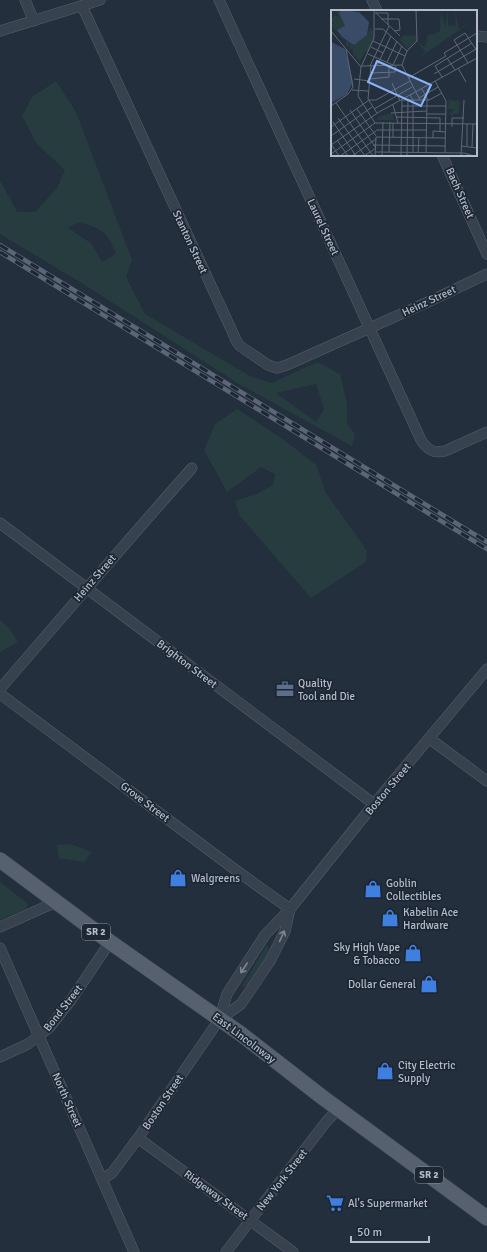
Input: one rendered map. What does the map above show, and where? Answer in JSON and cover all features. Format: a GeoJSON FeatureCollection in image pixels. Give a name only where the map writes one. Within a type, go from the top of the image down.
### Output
{"type":"FeatureCollection","features":[{"type":"Feature","properties":{"kind":"main road","name":"East Lincolnway"},"geometry":{"type":"LineString","coordinates":[[0,860],[110,942],[241,1034],[487,1218]]}},
{"type":"Feature","properties":{"kind":"street"},"geometry":{"type":"LineString","coordinates":[[26,0],[34,21]]}},
{"type":"Feature","properties":{"kind":"street"},"geometry":{"type":"LineString","coordinates":[[0,31],[100,0]]}},
{"type":"Feature","properties":{"kind":"street","name":"Laurel Street"},"geometry":{"type":"LineString","coordinates":[[219,0],[425,447],[432,452],[445,452],[487,432]]}},
{"type":"Feature","properties":{"kind":"street"},"geometry":{"type":"LineString","coordinates":[[372,0],[377,10]]}},
{"type":"Feature","properties":{"kind":"street","name":"Stanton Street"},"geometry":{"type":"LineString","coordinates":[[82,6],[240,346],[268,365],[276,368],[287,365],[370,328]]}},
{"type":"Feature","properties":{"kind":"street"},"geometry":{"type":"LineString","coordinates":[[477,36],[487,37]]}},
{"type":"Feature","properties":{"kind":"street","name":"Bach Street"},"geometry":{"type":"LineString","coordinates":[[442,156],[487,254]]}},
{"type":"Feature","properties":{"kind":"street","name":"Heinz Street"},"geometry":{"type":"LineString","coordinates":[[370,328],[487,274]]}},
{"type":"Feature","properties":{"kind":"street","name":"Heinz Street"},"geometry":{"type":"LineString","coordinates":[[0,689],[86,588],[192,468]]}},
{"type":"Feature","properties":{"kind":"street","name":"Brighton Street"},"geometry":{"type":"LineString","coordinates":[[0,523],[374,804]]}},
{"type":"Feature","properties":{"kind":"street","name":"Boston Street"},"geometry":{"type":"LineString","coordinates":[[102,1179],[112,1173],[138,1138],[219,1020],[227,994],[265,935],[290,909],[374,804],[430,739],[487,669]]}},
{"type":"Feature","properties":{"kind":"street","name":"Grove Street"},"geometry":{"type":"LineString","coordinates":[[0,694],[290,909]]}},
{"type":"Feature","properties":{"kind":"street"},"geometry":{"type":"LineString","coordinates":[[430,739],[487,781]]}},
{"type":"Feature","properties":{"kind":"street"},"geometry":{"type":"LineString","coordinates":[[0,927],[56,902]]}},
{"type":"Feature","properties":{"kind":"street","name":"Boston Street"},"geometry":{"type":"LineString","coordinates":[[219,1020],[241,1004],[270,961],[285,932],[290,909]]}},
{"type":"Feature","properties":{"kind":"street","name":"Bond Street"},"geometry":{"type":"LineString","coordinates":[[0,1057],[28,1044],[49,1028],[110,942]]}},
{"type":"Feature","properties":{"kind":"street","name":"North Street"},"geometry":{"type":"LineString","coordinates":[[0,948],[134,1252]]}},
{"type":"Feature","properties":{"kind":"street","name":"New York Street"},"geometry":{"type":"LineString","coordinates":[[226,1252],[338,1108]]}},
{"type":"Feature","properties":{"kind":"street","name":"Ridgeway Street"},"geometry":{"type":"LineString","coordinates":[[138,1138],[293,1252]]}},
{"type":"Feature","properties":{"kind":"green space"},"geometry":{"type":"Polygon","coordinates":[[[56,81],[76,112],[132,260],[126,277],[145,314],[250,376],[272,383],[317,362],[340,374],[347,403],[347,424],[355,434],[352,446],[239,384],[88,287],[0,234],[0,180],[17,212],[35,212],[57,188],[65,170],[37,144],[22,116],[32,97],[56,81]],[[79,222],[68,228],[92,244],[102,262],[116,254],[110,240],[103,232],[79,222]],[[316,384],[276,393],[316,422],[324,409],[316,384]]]}},
{"type":"Feature","properties":{"kind":"green space"},"geometry":{"type":"Polygon","coordinates":[[[237,409],[284,440],[316,465],[326,493],[367,551],[366,562],[311,598],[239,515],[235,501],[257,494],[273,485],[275,474],[261,467],[227,492],[204,450],[215,424],[237,409]]]}},
{"type":"Feature","properties":{"kind":"green space"},"geometry":{"type":"Polygon","coordinates":[[[0,620],[9,628],[18,642],[0,652],[0,620]]]}},
{"type":"Feature","properties":{"kind":"green space"},"geometry":{"type":"Polygon","coordinates":[[[71,844],[91,852],[84,862],[59,858],[57,845],[71,844]]]}},
{"type":"Feature","properties":{"kind":"green space"},"geometry":{"type":"Polygon","coordinates":[[[0,882],[28,904],[26,909],[0,920],[0,882]]]}},
{"type":"Feature","properties":{"kind":"green space"},"geometry":{"type":"Polygon","coordinates":[[[266,946],[269,948],[264,963],[246,986],[242,986],[266,946]]]}},
{"type":"Feature","properties":{"kind":"railway"},"geometry":{"type":"LineString","coordinates":[[0,245],[487,542]]}},
{"type":"Feature","properties":{"kind":"railway"},"geometry":{"type":"LineString","coordinates":[[0,252],[487,549]]}},
{"type":"Feature","properties":{"kind":"place","name":"Quality Tool and Die"},"geometry":{"type":"Point","coordinates":[285,689]}},
{"type":"Feature","properties":{"kind":"place","name":"Walgreens"},"geometry":{"type":"Point","coordinates":[178,878]}},
{"type":"Feature","properties":{"kind":"place","name":"Goblin Collectibles"},"geometry":{"type":"Point","coordinates":[373,889]}},
{"type":"Feature","properties":{"kind":"place","name":"Kabelin Ace Hardware"},"geometry":{"type":"Point","coordinates":[390,918]}},
{"type":"Feature","properties":{"kind":"place","name":"Sky High Vape & Tobacco"},"geometry":{"type":"Point","coordinates":[413,953]}},
{"type":"Feature","properties":{"kind":"place","name":"Dollar General"},"geometry":{"type":"Point","coordinates":[429,984]}},
{"type":"Feature","properties":{"kind":"place","name":"City Electric Supply"},"geometry":{"type":"Point","coordinates":[385,1071]}},
{"type":"Feature","properties":{"kind":"place","name":"Al's Supermarket"},"geometry":{"type":"Point","coordinates":[335,1203]}}]}
